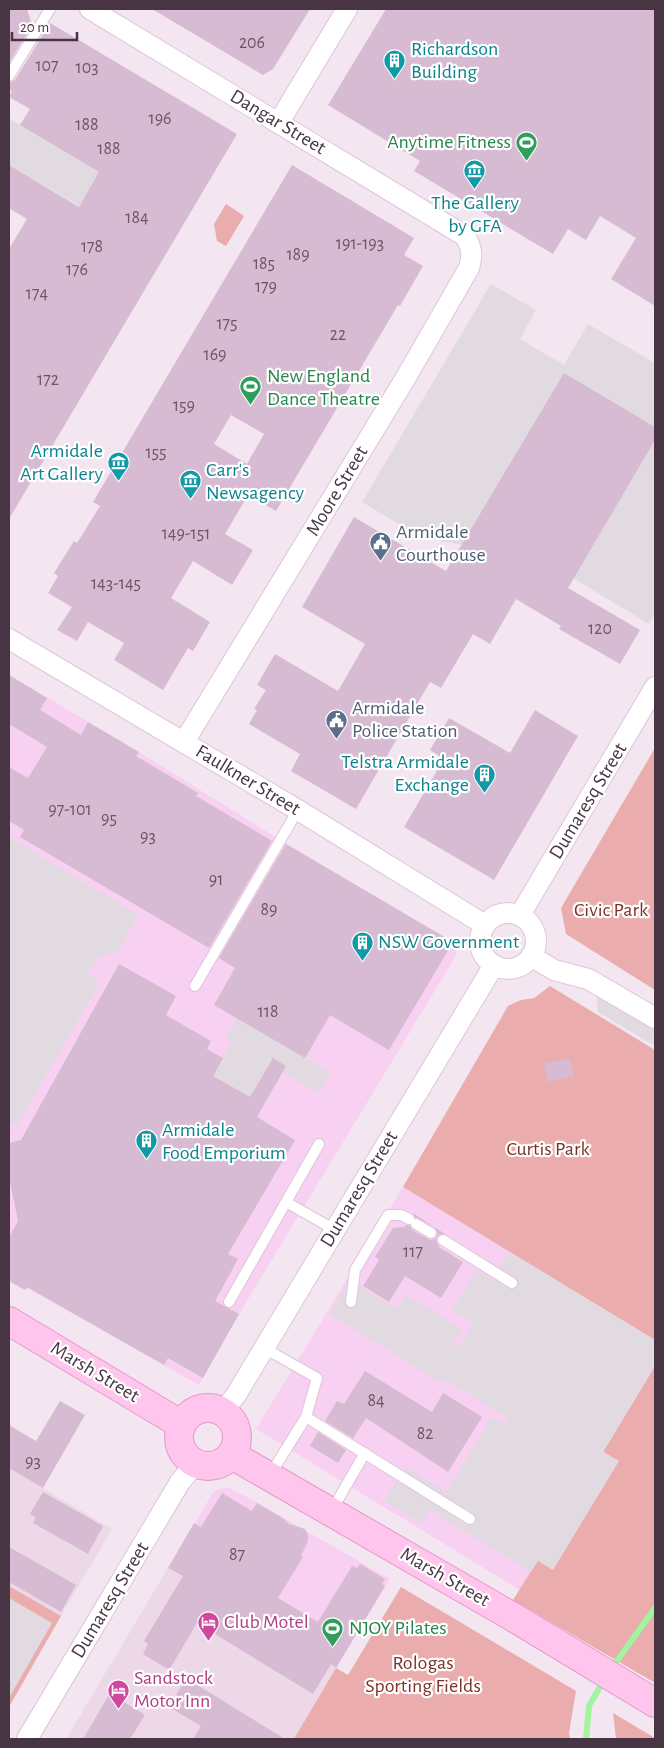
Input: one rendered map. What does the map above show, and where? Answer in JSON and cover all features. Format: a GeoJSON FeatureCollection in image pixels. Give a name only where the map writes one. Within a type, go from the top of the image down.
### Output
{"type":"FeatureCollection","features":[{"type":"Feature","properties":{"kind":"main road","name":"Marsh Street"},"geometry":{"type":"LineString","coordinates":[[9,1320],[182,1425]]}},
{"type":"Feature","properties":{"kind":"main road"},"geometry":{"type":"LineString","coordinates":[[216,1408],[223,1412],[231,1418],[238,1436],[232,1455],[219,1465],[211,1467],[195,1464],[183,1452],[179,1434],[182,1425],[192,1412],[200,1409],[216,1408]]}},
{"type":"Feature","properties":{"kind":"main road","name":"Marsh Street"},"geometry":{"type":"LineString","coordinates":[[232,1455],[513,1617],[655,1703]]}},
{"type":"Feature","properties":{"kind":"street","name":"Dangar Street"},"geometry":{"type":"LineString","coordinates":[[90,9],[465,236]]}},
{"type":"Feature","properties":{"kind":"street"},"geometry":{"type":"LineString","coordinates":[[279,122],[347,9]]}},
{"type":"Feature","properties":{"kind":"street","name":"Moore Street"},"geometry":{"type":"LineString","coordinates":[[184,742],[405,379],[469,268],[472,250],[465,236]]}},
{"type":"Feature","properties":{"kind":"street","name":"Faulkner Street"},"geometry":{"type":"LineString","coordinates":[[9,639],[298,810],[485,925]]}},
{"type":"Feature","properties":{"kind":"street","name":"Dumaresq Street"},"geometry":{"type":"LineString","coordinates":[[520,915],[655,687]]}},
{"type":"Feature","properties":{"kind":"street"},"geometry":{"type":"LineString","coordinates":[[512,912],[520,915],[530,923],[535,933],[536,945],[531,956],[524,964],[514,968],[494,965],[485,957],[480,947],[480,936],[485,925],[494,916],[502,913],[512,912]]}},
{"type":"Feature","properties":{"kind":"street"},"geometry":{"type":"LineString","coordinates":[[531,956],[554,970],[588,979],[655,1018]]}},
{"type":"Feature","properties":{"kind":"street","name":"Dumaresq Street"},"geometry":{"type":"LineString","coordinates":[[223,1412],[236,1395],[494,965]]}},
{"type":"Feature","properties":{"kind":"street","name":"Dumaresq Street"},"geometry":{"type":"LineString","coordinates":[[28,1739],[180,1482],[195,1464]]}},
{"type":"Feature","properties":{"kind":"lane"},"geometry":{"type":"LineString","coordinates":[[9,76],[50,9]]}},
{"type":"Feature","properties":{"kind":"lane"},"geometry":{"type":"LineString","coordinates":[[195,986],[298,810]]}},
{"type":"Feature","properties":{"kind":"lane"},"geometry":{"type":"LineString","coordinates":[[229,1302],[318,1144]]}},
{"type":"Feature","properties":{"kind":"lane"},"geometry":{"type":"LineString","coordinates":[[286,1202],[335,1230]]}},
{"type":"Feature","properties":{"kind":"lane"},"geometry":{"type":"LineString","coordinates":[[352,1302],[355,1270],[388,1215],[402,1215],[431,1233]]}},
{"type":"Feature","properties":{"kind":"lane"},"geometry":{"type":"LineString","coordinates":[[442,1240],[512,1284]]}},
{"type":"Feature","properties":{"kind":"lane"},"geometry":{"type":"LineString","coordinates":[[264,1348],[317,1378],[306,1417],[270,1476]]}},
{"type":"Feature","properties":{"kind":"lane"},"geometry":{"type":"LineString","coordinates":[[306,1417],[470,1519]]}},
{"type":"Feature","properties":{"kind":"lane"},"geometry":{"type":"LineString","coordinates":[[331,1511],[365,1453]]}},
{"type":"Feature","properties":{"kind":"shaded area"},"geometry":{"type":"Polygon","coordinates":[[[9,118],[99,172],[91,213],[9,165],[9,118]]]}},
{"type":"Feature","properties":{"kind":"shaded area"},"geometry":{"type":"Polygon","coordinates":[[[491,284],[536,310],[520,339],[564,365],[588,324],[655,363],[655,427],[564,374],[462,545],[420,537],[362,502],[491,284]]]}},
{"type":"Feature","properties":{"kind":"shaded area"},"geometry":{"type":"Polygon","coordinates":[[[655,440],[655,613],[649,624],[573,578],[655,440]]]}},
{"type":"Feature","properties":{"kind":"shaded area"},"geometry":{"type":"Polygon","coordinates":[[[9,675],[139,752],[285,843],[453,942],[457,954],[239,1314],[199,1385],[27,1288],[25,1290],[9,1281],[9,675]]]}},
{"type":"Feature","properties":{"kind":"shaded area"},"geometry":{"type":"Polygon","coordinates":[[[9,837],[138,915],[118,952],[101,956],[87,973],[99,984],[17,1126],[9,1121],[9,837]]]}},
{"type":"Feature","properties":{"kind":"shaded area"},"geometry":{"type":"Polygon","coordinates":[[[596,993],[655,1029],[655,1046],[598,1012],[596,993]]]}},
{"type":"Feature","properties":{"kind":"shaded area"},"geometry":{"type":"Polygon","coordinates":[[[237,1018],[330,1072],[319,1093],[269,1064],[250,1097],[213,1076],[232,1041],[226,1037],[237,1018]]]}},
{"type":"Feature","properties":{"kind":"shaded area"},"geometry":{"type":"Polygon","coordinates":[[[403,1187],[655,1340],[655,1366],[520,1590],[256,1429],[403,1187]]]}},
{"type":"Feature","properties":{"kind":"shaded area"},"geometry":{"type":"Polygon","coordinates":[[[509,1252],[655,1340],[655,1366],[603,1452],[619,1461],[553,1570],[538,1561],[531,1572],[430,1510],[422,1524],[384,1501],[405,1467],[446,1492],[492,1417],[505,1425],[509,1419],[446,1380],[443,1384],[329,1314],[350,1280],[397,1309],[406,1295],[462,1329],[453,1344],[459,1347],[473,1323],[452,1310],[476,1270],[493,1279],[509,1252]]]}},
{"type":"Feature","properties":{"kind":"shaded area"},"geometry":{"type":"Polygon","coordinates":[[[9,1468],[112,1529],[61,1616],[9,1586],[9,1468]]]}},
{"type":"Feature","properties":{"kind":"shaded area"},"geometry":{"type":"Polygon","coordinates":[[[228,1487],[390,1579],[336,1668],[168,1568],[214,1491],[228,1487]]]}},
{"type":"Feature","properties":{"kind":"shaded area","name":"Club Motel"},"geometry":{"type":"Polygon","coordinates":[[[168,1568],[336,1668],[294,1739],[66,1739],[168,1568]]]}},
{"type":"Feature","properties":{"kind":"shaded area"},"geometry":{"type":"Polygon","coordinates":[[[9,1598],[52,1623],[9,1698],[9,1598]]]}},
{"type":"Feature","properties":{"kind":"green space"},"geometry":{"type":"Polygon","coordinates":[[[226,204],[244,216],[226,246],[217,241],[214,224],[226,204]]]}},
{"type":"Feature","properties":{"kind":"green space","name":"Civic Park"},"geometry":{"type":"Polygon","coordinates":[[[655,748],[655,990],[566,934],[561,908],[655,748]]]}},
{"type":"Feature","properties":{"kind":"green space","name":"Curtis Park"},"geometry":{"type":"Polygon","coordinates":[[[550,986],[655,1050],[655,1340],[403,1187],[508,1006],[521,1000],[534,998],[550,986]]]}},
{"type":"Feature","properties":{"kind":"green space"},"geometry":{"type":"Polygon","coordinates":[[[655,1366],[655,1683],[513,1600],[538,1560],[553,1569],[618,1461],[603,1452],[655,1366]]]}},
{"type":"Feature","properties":{"kind":"green space"},"geometry":{"type":"Polygon","coordinates":[[[9,1586],[61,1616],[9,1707],[9,1586]]]}},
{"type":"Feature","properties":{"kind":"green space","name":"Rologas Sporting Fields"},"geometry":{"type":"Polygon","coordinates":[[[401,1587],[576,1691],[569,1733],[570,1739],[294,1739],[336,1668],[348,1675],[401,1587]]]}},
{"type":"Feature","properties":{"kind":"green space"},"geometry":{"type":"Polygon","coordinates":[[[613,1713],[655,1738],[655,1739],[616,1739],[613,1713]]]}},
{"type":"Feature","properties":{"kind":"building"},"geometry":{"type":"Polygon","coordinates":[[[9,9],[27,9],[32,25],[9,63],[9,9]]]}},
{"type":"Feature","properties":{"kind":"building"},"geometry":{"type":"Polygon","coordinates":[[[152,9],[310,9],[273,69],[263,75],[152,9]]]}},
{"type":"Feature","properties":{"kind":"building"},"geometry":{"type":"Polygon","coordinates":[[[386,9],[655,9],[655,306],[611,279],[636,238],[600,216],[586,240],[568,229],[553,254],[414,171],[420,161],[328,105],[386,9]]]}},
{"type":"Feature","properties":{"kind":"building"},"geometry":{"type":"Polygon","coordinates":[[[50,23],[237,134],[9,519],[9,249],[27,219],[9,208],[9,165],[79,207],[99,172],[20,125],[30,109],[9,97],[12,91],[9,89],[9,83],[15,80],[50,23]]]}},
{"type":"Feature","properties":{"kind":"building"},"geometry":{"type":"Polygon","coordinates":[[[292,165],[414,238],[404,255],[423,266],[276,511],[248,495],[225,534],[253,550],[232,585],[193,561],[171,598],[210,622],[193,651],[188,648],[163,690],[114,660],[124,643],[88,622],[77,641],[57,630],[72,607],[48,593],[58,576],[54,573],[74,541],[77,543],[100,506],[93,502],[292,165]],[[231,415],[214,444],[247,464],[264,434],[231,415]]]}},
{"type":"Feature","properties":{"kind":"building"},"geometry":{"type":"Polygon","coordinates":[[[564,373],[655,427],[655,440],[568,588],[640,630],[620,664],[559,629],[561,626],[516,599],[490,644],[473,634],[441,688],[430,682],[356,809],[291,771],[300,754],[249,724],[257,710],[254,709],[266,690],[257,685],[275,654],[338,691],[365,644],[302,607],[354,517],[446,571],[564,373]]]}},
{"type":"Feature","properties":{"kind":"building"},"geometry":{"type":"Polygon","coordinates":[[[9,675],[47,698],[40,710],[81,735],[88,722],[139,752],[136,756],[198,793],[196,796],[272,841],[209,948],[20,837],[24,830],[9,821],[9,767],[28,778],[47,747],[9,724],[9,675]]]}},
{"type":"Feature","properties":{"kind":"building","name":"Telstra Armidale Exchange"},"geometry":{"type":"Polygon","coordinates":[[[535,710],[578,736],[494,880],[404,827],[444,759],[430,750],[449,718],[510,753],[535,710]]]}},
{"type":"Feature","properties":{"kind":"building"},"geometry":{"type":"Polygon","coordinates":[[[286,844],[453,942],[389,1050],[330,1015],[305,1058],[214,1005],[235,968],[219,958],[286,844]]]}},
{"type":"Feature","properties":{"kind":"building","name":"Armidale Food Emporium"},"geometry":{"type":"Polygon","coordinates":[[[119,964],[176,996],[166,1015],[211,1041],[207,1049],[223,1058],[213,1076],[250,1097],[273,1058],[286,1066],[257,1117],[295,1140],[228,1254],[238,1259],[215,1301],[239,1314],[203,1378],[168,1358],[164,1365],[27,1287],[25,1290],[9,1281],[9,1238],[18,1221],[9,1177],[9,1143],[21,1140],[119,964]]]}},
{"type":"Feature","properties":{"kind":"building"},"geometry":{"type":"Polygon","coordinates":[[[570,1058],[574,1076],[548,1082],[544,1064],[570,1058]]]}},
{"type":"Feature","properties":{"kind":"building"},"geometry":{"type":"Polygon","coordinates":[[[413,1213],[432,1226],[415,1217],[413,1213]]]}},
{"type":"Feature","properties":{"kind":"building"},"geometry":{"type":"Polygon","coordinates":[[[410,1226],[412,1230],[430,1240],[435,1239],[438,1234],[435,1228],[445,1234],[440,1234],[437,1237],[436,1240],[439,1247],[463,1262],[441,1298],[405,1276],[389,1302],[363,1286],[379,1260],[375,1257],[393,1228],[410,1226]]]}},
{"type":"Feature","properties":{"kind":"building"},"geometry":{"type":"Polygon","coordinates":[[[365,1371],[432,1412],[443,1393],[482,1417],[448,1472],[366,1418],[353,1438],[325,1421],[337,1401],[344,1404],[365,1371]]]}},
{"type":"Feature","properties":{"kind":"building"},"geometry":{"type":"Polygon","coordinates":[[[60,1401],[85,1415],[43,1488],[9,1468],[9,1425],[36,1441],[60,1401]]]}},
{"type":"Feature","properties":{"kind":"building"},"geometry":{"type":"Polygon","coordinates":[[[318,1432],[346,1450],[338,1463],[310,1446],[318,1432]]]}},
{"type":"Feature","properties":{"kind":"building"},"geometry":{"type":"Polygon","coordinates":[[[43,1492],[103,1526],[88,1554],[33,1523],[36,1518],[30,1514],[43,1492]]]}},
{"type":"Feature","properties":{"kind":"building"},"geometry":{"type":"Polygon","coordinates":[[[222,1493],[252,1511],[257,1503],[289,1524],[305,1529],[308,1541],[301,1556],[303,1557],[278,1598],[318,1622],[352,1566],[357,1568],[360,1564],[385,1579],[382,1584],[385,1586],[336,1668],[331,1664],[313,1694],[197,1623],[169,1670],[143,1654],[148,1644],[144,1641],[183,1576],[168,1568],[194,1523],[201,1527],[222,1493]]]}},
{"type":"Feature","properties":{"kind":"building"},"geometry":{"type":"Polygon","coordinates":[[[9,1547],[76,1585],[61,1612],[9,1582],[9,1547]]]}},
{"type":"Feature","properties":{"kind":"building"},"geometry":{"type":"Polygon","coordinates":[[[186,1678],[285,1739],[193,1739],[201,1726],[169,1707],[186,1678]]]}},
{"type":"Feature","properties":{"kind":"building"},"geometry":{"type":"Polygon","coordinates":[[[110,1693],[145,1715],[130,1739],[83,1739],[110,1693]]]}},
{"type":"Feature","properties":{"kind":"waterway"},"geometry":{"type":"LineString","coordinates":[[611,1669],[655,1608]]}},
{"type":"Feature","properties":{"kind":"waterway"},"geometry":{"type":"LineString","coordinates":[[586,1739],[589,1706],[604,1680]]}},
{"type":"Feature","properties":{"kind":"place","name":"Richardson Building"},"geometry":{"type":"Point","coordinates":[395,80]}},
{"type":"Feature","properties":{"kind":"place","name":"Anytime Fitness"},"geometry":{"type":"Point","coordinates":[527,161]}},
{"type":"Feature","properties":{"kind":"place","name":"The Gallery by GFA"},"geometry":{"type":"Point","coordinates":[475,190]}},
{"type":"Feature","properties":{"kind":"place","name":"New England Dance Theatre"},"geometry":{"type":"Point","coordinates":[251,406]}},
{"type":"Feature","properties":{"kind":"place","name":"Armidale Art Gallery"},"geometry":{"type":"Point","coordinates":[119,481]}},
{"type":"Feature","properties":{"kind":"place","name":"Carr's Newsagency"},"geometry":{"type":"Point","coordinates":[190,500]}},
{"type":"Feature","properties":{"kind":"place","name":"Armidale Courthouse"},"geometry":{"type":"Point","coordinates":[380,562]}},
{"type":"Feature","properties":{"kind":"place","name":"Armidale Police Station"},"geometry":{"type":"Point","coordinates":[336,739]}},
{"type":"Feature","properties":{"kind":"place","name":"Telstra Armidale Exchange"},"geometry":{"type":"Point","coordinates":[485,793]}},
{"type":"Feature","properties":{"kind":"place","name":"NSW Government"},"geometry":{"type":"Point","coordinates":[362,961]}},
{"type":"Feature","properties":{"kind":"place","name":"Armidale Food Emporium"},"geometry":{"type":"Point","coordinates":[146,1160]}},
{"type":"Feature","properties":{"kind":"place","name":"Club Motel"},"geometry":{"type":"Point","coordinates":[208,1641]}},
{"type":"Feature","properties":{"kind":"place","name":"NJOY Pilates"},"geometry":{"type":"Point","coordinates":[333,1647]}},
{"type":"Feature","properties":{"kind":"place","name":"Sandstock Motor Inn"},"geometry":{"type":"Point","coordinates":[118,1709]}}]}
